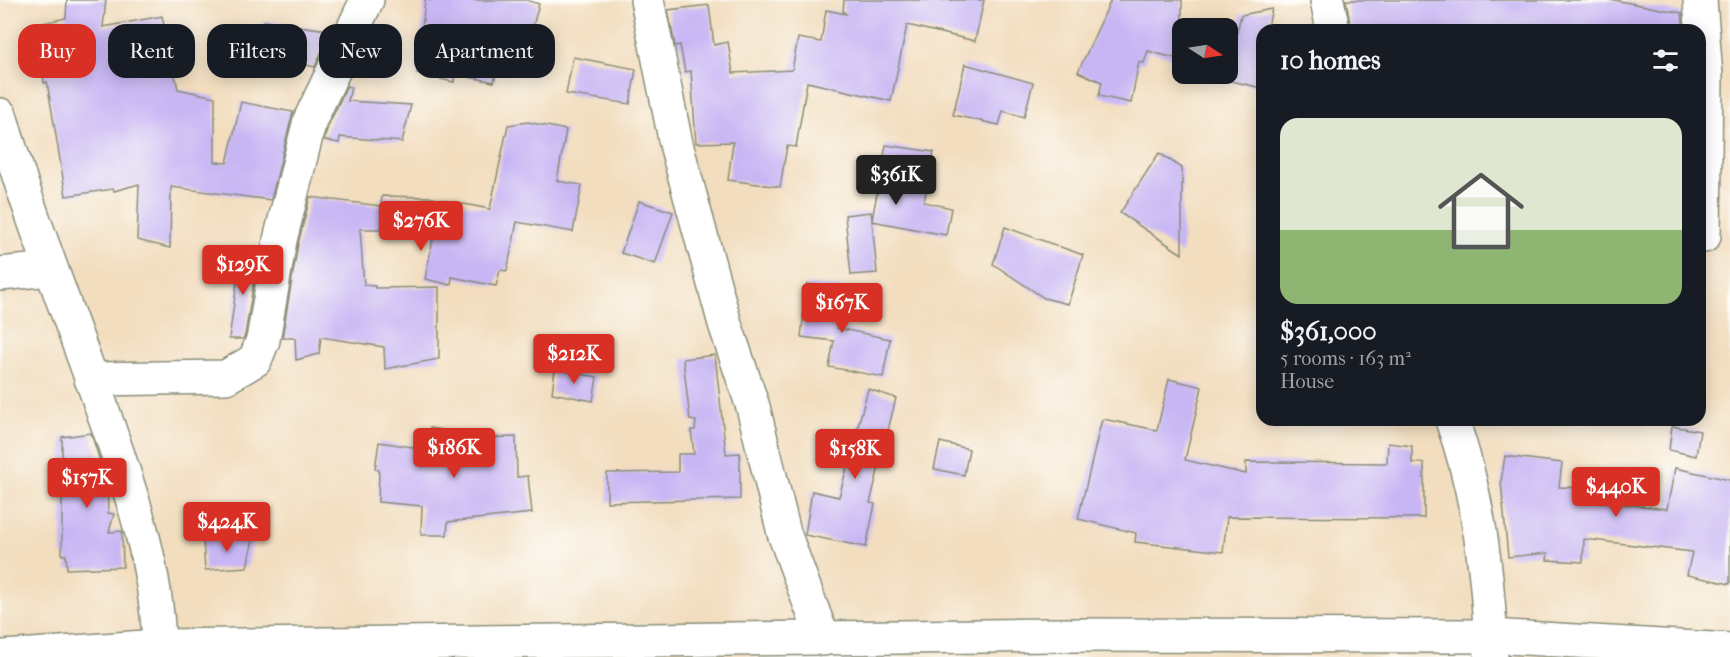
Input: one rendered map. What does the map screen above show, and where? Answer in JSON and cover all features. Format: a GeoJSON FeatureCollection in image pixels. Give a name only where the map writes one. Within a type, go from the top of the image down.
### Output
{"type":"FeatureCollection","features":[{"type":"Feature","properties":{"kind":"street"},"geometry":{"type":"LineString","coordinates":[[91,379],[226,377],[255,360],[263,339],[280,240],[310,120],[367,0]]}},
{"type":"Feature","properties":{"kind":"street"},"geometry":{"type":"LineString","coordinates":[[647,0],[676,144],[725,324],[753,408],[784,533],[823,639]]}},
{"type":"Feature","properties":{"kind":"street"},"geometry":{"type":"LineString","coordinates":[[1327,0],[1332,24]]}},
{"type":"Feature","properties":{"kind":"street"},"geometry":{"type":"LineString","coordinates":[[1700,0],[1702,24]]}},
{"type":"Feature","properties":{"kind":"street"},"geometry":{"type":"LineString","coordinates":[[0,115],[50,268],[140,518],[158,611],[159,646]]}},
{"type":"Feature","properties":{"kind":"street"},"geometry":{"type":"LineString","coordinates":[[0,274],[50,268]]}},
{"type":"Feature","properties":{"kind":"street"},"geometry":{"type":"LineString","coordinates":[[1454,426],[1467,461],[1483,542],[1491,646]]}},
{"type":"Feature","properties":{"kind":"street"},"geometry":{"type":"LineString","coordinates":[[4,657],[159,646],[787,648],[823,639],[1204,646],[1491,646],[1730,650]]}},
{"type":"Feature","properties":{"kind":"building"},"geometry":{"type":"Polygon","coordinates":[[[67,0],[106,0],[103,27],[108,26],[108,78],[176,78],[178,89],[215,97],[215,162],[227,163],[241,102],[293,112],[271,200],[171,187],[170,248],[137,240],[139,184],[114,191],[113,189],[66,196],[47,82],[44,83],[44,78],[96,78],[96,24],[38,24],[66,18],[67,0]]]}},
{"type":"Feature","properties":{"kind":"building"},"geometry":{"type":"Polygon","coordinates":[[[425,0],[526,0],[539,4],[534,24],[422,24],[425,0]]]}},
{"type":"Feature","properties":{"kind":"building"},"geometry":{"type":"Polygon","coordinates":[[[844,0],[984,0],[975,41],[907,25],[891,101],[807,82],[796,147],[787,146],[780,187],[728,180],[733,142],[696,143],[691,71],[685,72],[680,45],[675,46],[668,10],[709,5],[714,45],[728,42],[733,73],[792,70],[798,38],[821,42],[826,10],[846,14],[843,11],[844,0]]]}},
{"type":"Feature","properties":{"kind":"building"},"geometry":{"type":"Polygon","coordinates":[[[1111,0],[1182,0],[1182,18],[1172,18],[1172,57],[1148,51],[1144,63],[1139,62],[1131,103],[1099,96],[1102,82],[1078,72],[1111,0]]]}},
{"type":"Feature","properties":{"kind":"building"},"geometry":{"type":"Polygon","coordinates":[[[1346,0],[1614,0],[1682,13],[1683,24],[1350,24],[1346,0]]]}},
{"type":"Feature","properties":{"kind":"building"},"geometry":{"type":"Polygon","coordinates":[[[1272,9],[1268,24],[1256,24],[1256,87],[1238,83],[1238,28],[1241,15],[1272,9]]]}},
{"type":"Feature","properties":{"kind":"building"},"geometry":{"type":"Polygon","coordinates":[[[162,16],[164,24],[119,24],[162,16]]]}},
{"type":"Feature","properties":{"kind":"building"},"geometry":{"type":"Polygon","coordinates":[[[264,21],[285,24],[263,24],[264,21]]]}},
{"type":"Feature","properties":{"kind":"building"},"geometry":{"type":"Polygon","coordinates":[[[307,27],[319,29],[319,58],[315,67],[307,65],[307,27]]]}},
{"type":"Feature","properties":{"kind":"building"},"geometry":{"type":"Polygon","coordinates":[[[573,57],[636,69],[630,104],[566,94],[573,57]]]}},
{"type":"Feature","properties":{"kind":"building"},"geometry":{"type":"Polygon","coordinates":[[[965,64],[1033,83],[1024,117],[1003,111],[999,125],[953,115],[965,64]]]}},
{"type":"Feature","properties":{"kind":"building"},"geometry":{"type":"Polygon","coordinates":[[[436,78],[454,78],[454,82],[436,78]]]}},
{"type":"Feature","properties":{"kind":"building"},"geometry":{"type":"Polygon","coordinates":[[[474,78],[495,78],[494,82],[474,78]]]}},
{"type":"Feature","properties":{"kind":"building"},"geometry":{"type":"Polygon","coordinates":[[[347,86],[351,87],[348,101],[411,105],[402,142],[340,137],[339,143],[324,140],[328,126],[347,86]]]}},
{"type":"Feature","properties":{"kind":"building"},"geometry":{"type":"Polygon","coordinates":[[[528,122],[566,130],[557,181],[582,185],[573,232],[517,222],[507,271],[500,270],[496,286],[452,277],[451,285],[425,279],[435,229],[360,229],[364,285],[375,286],[375,288],[439,287],[439,359],[385,369],[384,347],[321,337],[319,354],[296,360],[295,338],[282,338],[298,244],[310,197],[381,206],[382,196],[428,197],[490,209],[508,125],[528,122]]]}},
{"type":"Feature","properties":{"kind":"building"},"geometry":{"type":"Polygon","coordinates":[[[886,145],[934,152],[924,202],[951,208],[946,235],[872,221],[877,273],[851,275],[845,215],[871,212],[872,220],[886,145]]]}},
{"type":"Feature","properties":{"kind":"building"},"geometry":{"type":"Polygon","coordinates":[[[1159,153],[1182,168],[1182,254],[1120,213],[1159,153]]]}},
{"type":"Feature","properties":{"kind":"building"},"geometry":{"type":"Polygon","coordinates":[[[639,201],[673,212],[655,264],[621,253],[639,201]]]}},
{"type":"Feature","properties":{"kind":"building"},"geometry":{"type":"Polygon","coordinates":[[[1005,227],[1083,255],[1068,304],[1044,298],[993,264],[1005,227]]]}},
{"type":"Feature","properties":{"kind":"building"},"geometry":{"type":"Polygon","coordinates":[[[241,254],[258,256],[245,335],[243,339],[229,339],[241,254]]]}},
{"type":"Feature","properties":{"kind":"building"},"geometry":{"type":"Polygon","coordinates":[[[807,284],[841,288],[837,328],[890,339],[883,377],[829,367],[834,341],[801,337],[807,284]]]}},
{"type":"Feature","properties":{"kind":"building"},"geometry":{"type":"Polygon","coordinates":[[[715,355],[726,454],[740,453],[740,499],[607,502],[607,473],[678,472],[678,454],[694,454],[691,430],[695,430],[696,421],[690,420],[683,359],[715,355]]]}},
{"type":"Feature","properties":{"kind":"building"},"geometry":{"type":"Polygon","coordinates":[[[555,369],[597,377],[593,401],[552,393],[555,369]]]}},
{"type":"Feature","properties":{"kind":"building"},"geometry":{"type":"Polygon","coordinates":[[[1169,379],[1202,387],[1185,460],[1246,474],[1246,462],[1387,463],[1388,443],[1412,446],[1412,463],[1424,463],[1424,518],[1227,517],[1223,552],[1135,542],[1136,533],[1078,519],[1103,419],[1157,430],[1169,379]]]}},
{"type":"Feature","properties":{"kind":"building"},"geometry":{"type":"Polygon","coordinates":[[[868,389],[896,398],[870,503],[875,504],[866,547],[805,535],[812,491],[839,497],[868,389]]]}},
{"type":"Feature","properties":{"kind":"building"},"geometry":{"type":"Polygon","coordinates":[[[1672,426],[1700,431],[1696,456],[1669,450],[1672,426]]]}},
{"type":"Feature","properties":{"kind":"building"},"geometry":{"type":"Polygon","coordinates":[[[430,428],[472,435],[472,438],[516,437],[517,477],[528,476],[532,513],[448,522],[447,535],[421,535],[422,506],[378,502],[379,470],[375,469],[379,442],[426,449],[430,428]]]}},
{"type":"Feature","properties":{"kind":"building"},"geometry":{"type":"Polygon","coordinates":[[[91,433],[107,483],[108,513],[114,514],[109,532],[122,531],[123,567],[67,569],[66,555],[62,555],[62,437],[91,433]]]}},
{"type":"Feature","properties":{"kind":"building"},"geometry":{"type":"Polygon","coordinates":[[[940,442],[969,449],[964,475],[934,469],[940,442]]]}},
{"type":"Feature","properties":{"kind":"building"},"geometry":{"type":"Polygon","coordinates":[[[1505,456],[1562,463],[1559,487],[1587,488],[1586,500],[1667,509],[1675,468],[1730,480],[1730,584],[1687,575],[1692,552],[1584,539],[1583,562],[1547,560],[1548,553],[1508,557],[1501,482],[1505,456]]]}},
{"type":"Feature","properties":{"kind":"building"},"geometry":{"type":"Polygon","coordinates":[[[203,539],[253,539],[247,567],[205,570],[203,539]]]}}]}
